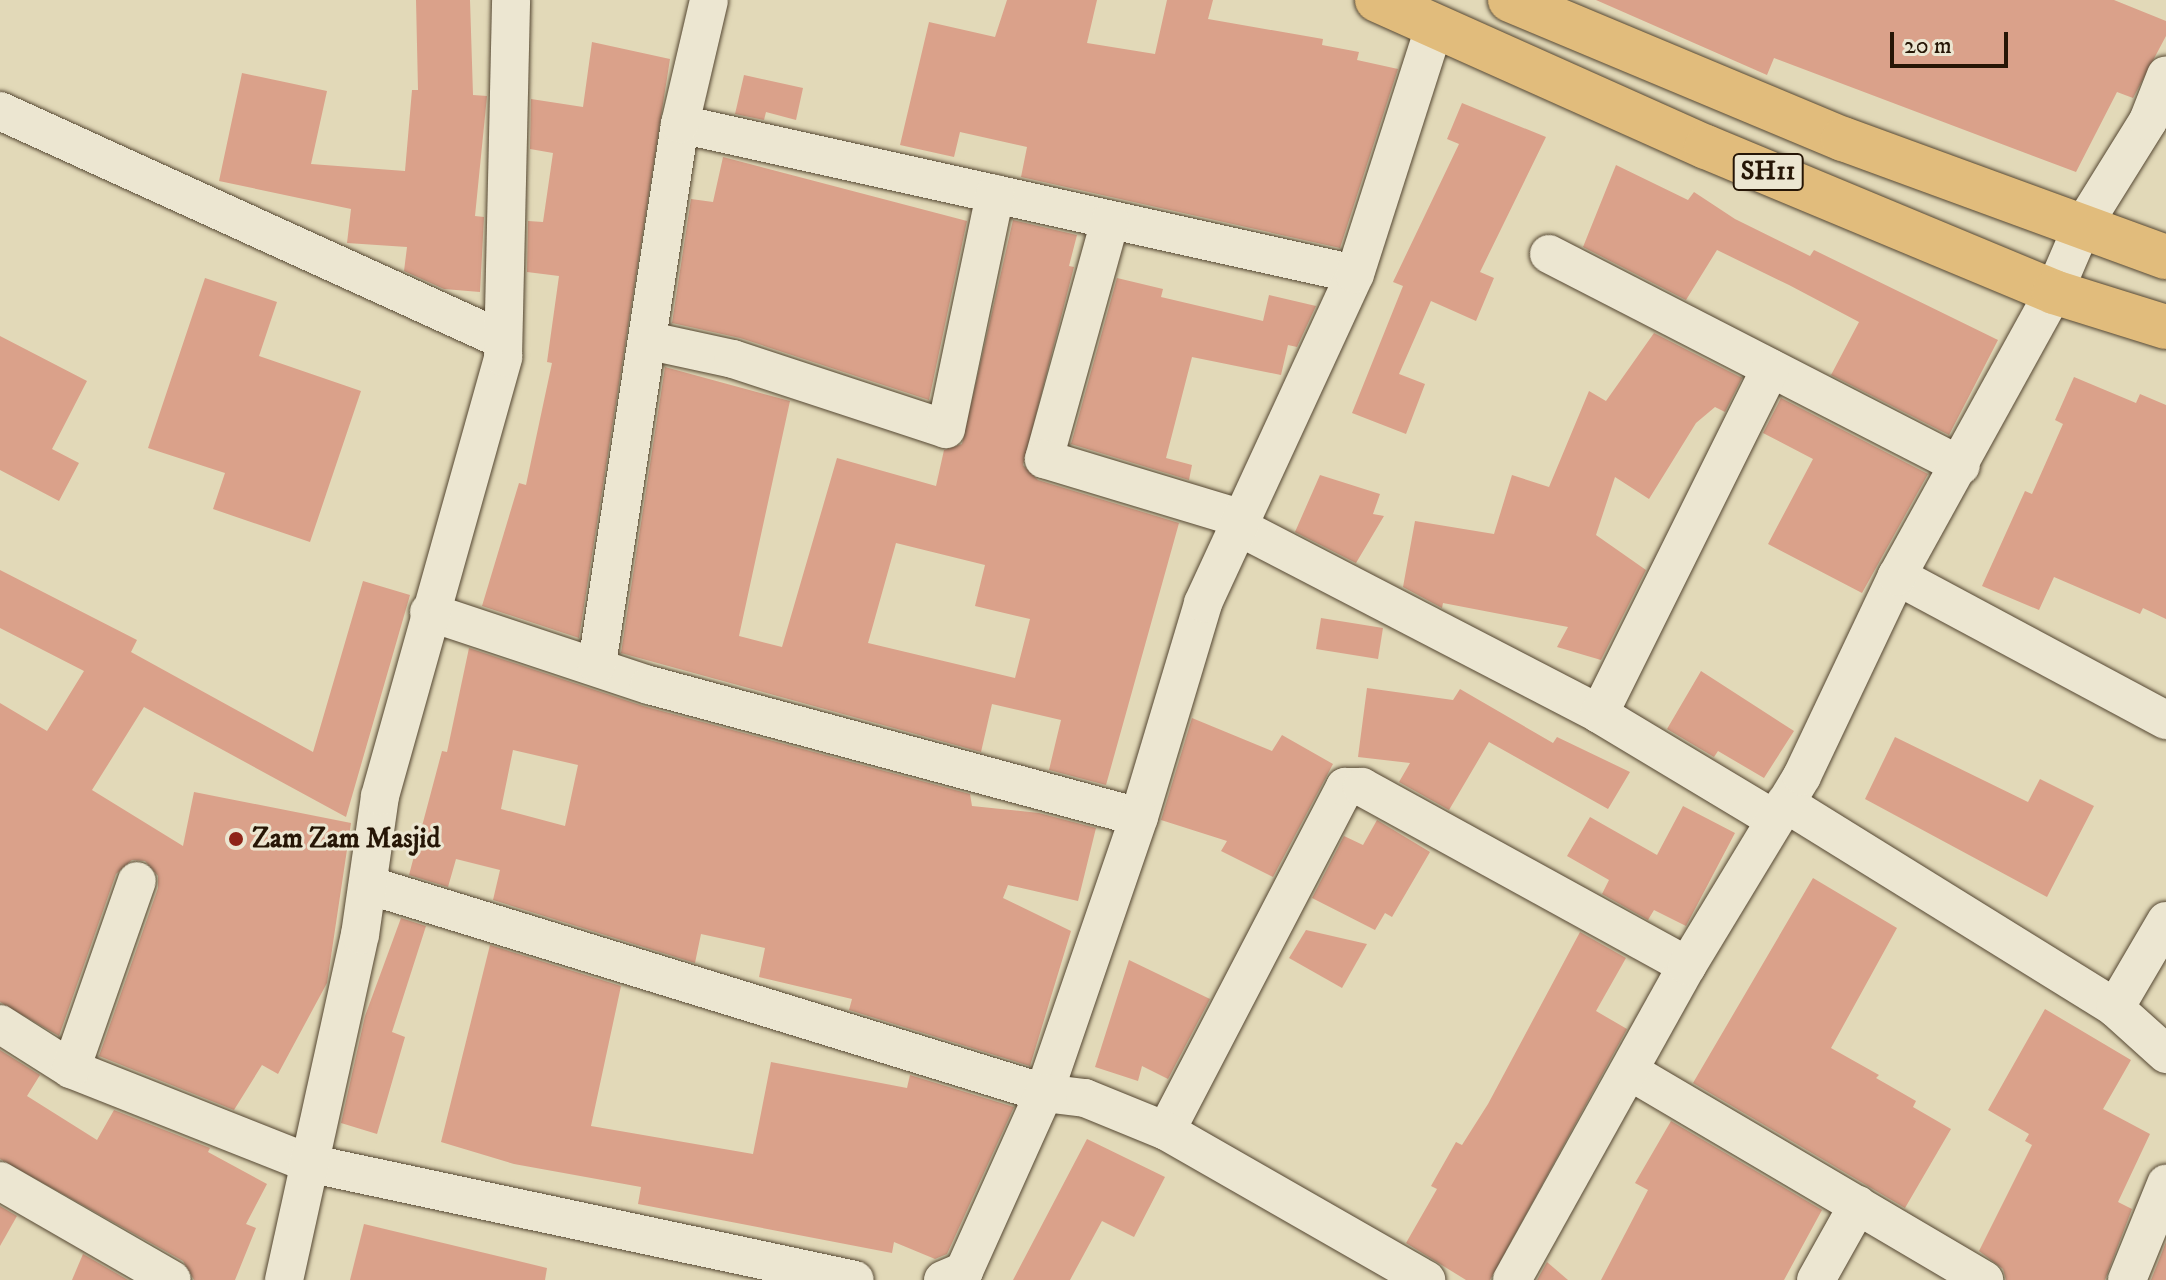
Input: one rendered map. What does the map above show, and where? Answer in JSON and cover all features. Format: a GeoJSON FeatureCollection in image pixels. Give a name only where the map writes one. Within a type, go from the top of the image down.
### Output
{"type":"FeatureCollection","features":[{"type":"Feature","properties":{"kind":"main road","name":"SH11"},"geometry":{"type":"LineString","coordinates":[[1377,0],[1434,28],[2054,292],[2166,327]]}},
{"type":"Feature","properties":{"kind":"main road","name":"SH11"},"geometry":{"type":"LineString","coordinates":[[1510,0],[1843,139],[2166,257]]}},
{"type":"Feature","properties":{"kind":"street"},"geometry":{"type":"LineString","coordinates":[[284,1280],[368,885],[380,796],[429,612],[503,357],[501,339],[509,215],[511,0]]}},
{"type":"Feature","properties":{"kind":"street"},"geometry":{"type":"LineString","coordinates":[[597,664],[650,341],[680,124],[709,0]]}},
{"type":"Feature","properties":{"kind":"street"},"geometry":{"type":"LineString","coordinates":[[943,1280],[964,1271],[1044,1093],[1139,817],[1203,603],[1355,274],[1434,28]]}},
{"type":"Feature","properties":{"kind":"street"},"geometry":{"type":"LineString","coordinates":[[1512,1280],[1631,1072],[1687,966],[1780,811],[1897,576],[1961,466],[2054,292],[2082,227],[2148,121],[2166,75]]}},
{"type":"Feature","properties":{"kind":"street"},"geometry":{"type":"LineString","coordinates":[[0,111],[501,339]]}},
{"type":"Feature","properties":{"kind":"street"},"geometry":{"type":"LineString","coordinates":[[680,124],[1355,274]]}},
{"type":"Feature","properties":{"kind":"street"},"geometry":{"type":"LineString","coordinates":[[650,341],[733,359],[946,429],[995,194]]}},
{"type":"Feature","properties":{"kind":"street"},"geometry":{"type":"LineString","coordinates":[[1110,221],[1044,459],[1241,523],[1780,811],[2115,1008],[2166,1054]]}},
{"type":"Feature","properties":{"kind":"street"},"geometry":{"type":"LineString","coordinates":[[1549,254],[1961,466]]}},
{"type":"Feature","properties":{"kind":"street"},"geometry":{"type":"LineString","coordinates":[[1599,714],[1771,368]]}},
{"type":"Feature","properties":{"kind":"street"},"geometry":{"type":"LineString","coordinates":[[1897,576],[2166,720]]}},
{"type":"Feature","properties":{"kind":"street"},"geometry":{"type":"LineString","coordinates":[[429,612],[597,664],[649,685],[1139,817]]}},
{"type":"Feature","properties":{"kind":"street"},"geometry":{"type":"LineString","coordinates":[[1166,1131],[1337,795],[1345,787],[1362,787],[1687,966]]}},
{"type":"Feature","properties":{"kind":"street"},"geometry":{"type":"LineString","coordinates":[[71,1069],[137,881]]}},
{"type":"Feature","properties":{"kind":"street"},"geometry":{"type":"LineString","coordinates":[[368,885],[1044,1093],[1085,1098],[1166,1131],[1426,1280]]}},
{"type":"Feature","properties":{"kind":"street"},"geometry":{"type":"LineString","coordinates":[[2115,1008],[2166,921]]}},
{"type":"Feature","properties":{"kind":"street"},"geometry":{"type":"LineString","coordinates":[[0,1024],[71,1069],[308,1163],[855,1280]]}},
{"type":"Feature","properties":{"kind":"street"},"geometry":{"type":"LineString","coordinates":[[1631,1072],[1984,1280]]}},
{"type":"Feature","properties":{"kind":"street"},"geometry":{"type":"LineString","coordinates":[[0,1181],[172,1280]]}},
{"type":"Feature","properties":{"kind":"street"},"geometry":{"type":"LineString","coordinates":[[2127,1280],[2166,1184]]}},
{"type":"Feature","properties":{"kind":"street"},"geometry":{"type":"LineString","coordinates":[[1816,1280],[1858,1205]]}},
{"type":"Feature","properties":{"kind":"building"},"geometry":{"type":"Polygon","coordinates":[[[416,0],[470,0],[473,95],[487,96],[475,216],[484,217],[480,292],[444,289],[404,271],[407,247],[347,243],[351,209],[219,181],[242,73],[327,91],[311,164],[405,171],[412,90],[418,90],[416,0]]]}},
{"type":"Feature","properties":{"kind":"building"},"geometry":{"type":"Polygon","coordinates":[[[1007,0],[1097,0],[1087,43],[1155,54],[1167,0],[1213,0],[1208,19],[1323,39],[1322,45],[1359,52],[1357,60],[1398,69],[1340,248],[1021,177],[1027,147],[960,132],[954,157],[900,145],[929,22],[995,37],[1007,0]]]}},
{"type":"Feature","properties":{"kind":"building"},"geometry":{"type":"Polygon","coordinates":[[[1596,0],[2114,0],[2166,21],[2166,36],[2133,98],[2117,92],[2076,172],[1774,58],[1767,75],[1596,0]]]}},
{"type":"Feature","properties":{"kind":"building"},"geometry":{"type":"Polygon","coordinates":[[[592,42],[670,59],[579,638],[482,606],[519,483],[526,485],[552,363],[547,362],[559,276],[527,272],[528,221],[543,222],[553,153],[530,149],[531,99],[583,107],[592,42]]]}},
{"type":"Feature","properties":{"kind":"building"},"geometry":{"type":"Polygon","coordinates":[[[744,75],[803,88],[796,120],[766,112],[764,120],[735,114],[744,75]]]}},
{"type":"Feature","properties":{"kind":"building"},"geometry":{"type":"Polygon","coordinates":[[[1462,103],[1546,137],[1480,272],[1494,278],[1476,321],[1431,301],[1399,374],[1425,384],[1406,434],[1352,413],[1403,286],[1393,282],[1459,144],[1447,139],[1462,103]]]}},
{"type":"Feature","properties":{"kind":"building"},"geometry":{"type":"Polygon","coordinates":[[[723,157],[967,221],[929,400],[740,338],[672,323],[691,199],[713,202],[723,157]]]}},
{"type":"Feature","properties":{"kind":"building"},"geometry":{"type":"Polygon","coordinates":[[[1616,165],[1688,200],[1694,192],[1735,219],[1810,256],[1814,250],[1998,340],[1949,435],[1831,375],[1859,322],[1789,285],[1717,250],[1686,300],[1583,247],[1616,165]]]}},
{"type":"Feature","properties":{"kind":"building"},"geometry":{"type":"Polygon","coordinates":[[[1013,220],[1077,235],[1069,266],[1074,267],[1023,465],[1038,480],[1179,523],[1106,785],[1049,770],[1061,720],[992,704],[981,752],[621,653],[665,367],[790,401],[739,636],[782,647],[837,458],[936,486],[944,450],[962,444],[1013,220]],[[896,543],[868,643],[1015,678],[1030,619],[975,606],[985,565],[896,543]]]}},
{"type":"Feature","properties":{"kind":"building"},"geometry":{"type":"Polygon","coordinates":[[[205,278],[277,302],[259,356],[361,391],[310,542],[213,509],[225,473],[148,448],[205,278]]]}},
{"type":"Feature","properties":{"kind":"building"},"geometry":{"type":"Polygon","coordinates":[[[1117,278],[1163,289],[1161,297],[1263,321],[1269,295],[1316,306],[1297,347],[1288,345],[1281,375],[1192,357],[1166,458],[1192,465],[1189,480],[1071,444],[1117,278]]]}},
{"type":"Feature","properties":{"kind":"building"},"geometry":{"type":"Polygon","coordinates":[[[1654,333],[1742,378],[1725,412],[1715,407],[1696,423],[1649,499],[1615,477],[1596,535],[1646,570],[1601,660],[1557,647],[1568,627],[1443,603],[1442,608],[1403,587],[1415,521],[1494,534],[1512,475],[1549,487],[1589,391],[1606,401],[1654,333]]]}},
{"type":"Feature","properties":{"kind":"building"},"geometry":{"type":"Polygon","coordinates":[[[0,336],[87,381],[52,449],[79,463],[59,501],[0,470],[0,336]]]}},
{"type":"Feature","properties":{"kind":"building"},"geometry":{"type":"Polygon","coordinates":[[[2074,377],[2136,403],[2140,394],[2166,405],[2166,619],[2143,608],[2140,614],[2054,577],[2039,610],[1982,586],[2025,491],[2032,494],[2063,424],[2055,420],[2074,377]]]}},
{"type":"Feature","properties":{"kind":"building"},"geometry":{"type":"Polygon","coordinates":[[[1781,398],[1928,474],[1862,593],[1768,544],[1813,459],[1763,433],[1781,398]]]}},
{"type":"Feature","properties":{"kind":"building"},"geometry":{"type":"Polygon","coordinates":[[[1320,475],[1380,494],[1373,514],[1384,516],[1356,563],[1295,532],[1320,475]]]}},
{"type":"Feature","properties":{"kind":"building"},"geometry":{"type":"Polygon","coordinates":[[[0,570],[137,640],[131,652],[313,752],[363,581],[410,595],[346,817],[144,707],[92,790],[183,846],[194,792],[351,823],[327,983],[278,1074],[262,1065],[234,1110],[99,1056],[158,888],[158,876],[145,861],[132,860],[116,874],[59,1036],[0,1002],[0,703],[47,731],[84,671],[0,628],[0,570]]]}},
{"type":"Feature","properties":{"kind":"building"},"geometry":{"type":"Polygon","coordinates":[[[1321,618],[1383,628],[1378,659],[1316,649],[1321,618]]]}},
{"type":"Feature","properties":{"kind":"building"},"geometry":{"type":"Polygon","coordinates":[[[469,648],[643,706],[970,794],[972,806],[1039,813],[1096,828],[1078,901],[1008,885],[1003,898],[1071,931],[1030,1066],[849,1010],[852,999],[759,977],[765,948],[701,934],[695,963],[493,900],[500,870],[456,859],[448,887],[409,875],[442,751],[447,752],[469,648]],[[513,750],[501,809],[565,826],[578,765],[513,750]]]}},
{"type":"Feature","properties":{"kind":"building"},"geometry":{"type":"Polygon","coordinates":[[[1701,671],[1794,731],[1764,778],[1718,751],[1714,757],[1667,729],[1701,671]]]}},
{"type":"Feature","properties":{"kind":"building"},"geometry":{"type":"Polygon","coordinates":[[[1367,688],[1453,700],[1460,689],[1553,743],[1557,737],[1630,772],[1608,809],[1489,742],[1449,810],[1399,782],[1410,763],[1358,757],[1367,688]]]}},
{"type":"Feature","properties":{"kind":"building"},"geometry":{"type":"Polygon","coordinates":[[[1192,718],[1272,751],[1282,735],[1333,764],[1273,877],[1221,851],[1227,841],[1161,820],[1192,718]]]}},
{"type":"Feature","properties":{"kind":"building"},"geometry":{"type":"Polygon","coordinates":[[[1895,737],[2028,802],[2040,779],[2094,806],[2047,897],[1865,799],[1895,737]]]}},
{"type":"Feature","properties":{"kind":"building"},"geometry":{"type":"Polygon","coordinates":[[[1683,806],[1735,833],[1686,926],[1654,910],[1648,920],[1602,894],[1609,880],[1567,856],[1590,817],[1657,855],[1683,806]]]}},
{"type":"Feature","properties":{"kind":"building"},"geometry":{"type":"Polygon","coordinates":[[[1377,820],[1430,852],[1392,917],[1385,913],[1375,930],[1312,898],[1344,836],[1363,845],[1377,820]]]}},
{"type":"Feature","properties":{"kind":"building"},"geometry":{"type":"Polygon","coordinates":[[[1813,878],[1897,928],[1831,1048],[1879,1075],[1876,1078],[1916,1101],[1913,1107],[1951,1129],[1905,1208],[1693,1083],[1813,878]]]}},
{"type":"Feature","properties":{"kind":"building"},"geometry":{"type":"Polygon","coordinates":[[[401,918],[426,926],[392,1032],[405,1037],[377,1134],[341,1123],[365,1016],[401,918]]]}},
{"type":"Feature","properties":{"kind":"building"},"geometry":{"type":"Polygon","coordinates":[[[1306,930],[1367,944],[1342,988],[1289,958],[1306,930]]]}},
{"type":"Feature","properties":{"kind":"building"},"geometry":{"type":"Polygon","coordinates":[[[1580,932],[1626,958],[1596,1011],[1627,1029],[1490,1280],[1466,1280],[1406,1243],[1437,1189],[1431,1186],[1456,1142],[1462,1145],[1488,1104],[1580,932]]]}},
{"type":"Feature","properties":{"kind":"building"},"geometry":{"type":"Polygon","coordinates":[[[490,945],[621,986],[591,1126],[753,1154],[771,1062],[907,1088],[910,1075],[1014,1107],[947,1254],[935,1259],[894,1242],[892,1253],[638,1204],[641,1187],[514,1164],[441,1142],[490,945]]]}},
{"type":"Feature","properties":{"kind":"building"},"geometry":{"type":"Polygon","coordinates":[[[1129,960],[1210,999],[1168,1079],[1142,1066],[1138,1081],[1095,1067],[1129,960]]]}},
{"type":"Feature","properties":{"kind":"building"},"geometry":{"type":"Polygon","coordinates":[[[2045,1009],[2131,1060],[2103,1109],[2150,1134],[2118,1202],[2132,1209],[2105,1280],[2006,1280],[2003,1269],[1979,1251],[2032,1145],[2025,1141],[2029,1134],[1988,1110],[2045,1009]]]}},
{"type":"Feature","properties":{"kind":"building"},"geometry":{"type":"Polygon","coordinates":[[[0,1050],[40,1075],[27,1096],[97,1140],[114,1110],[210,1148],[208,1152],[267,1184],[246,1224],[256,1228],[235,1280],[194,1280],[183,1261],[0,1159],[0,1050]]]}},
{"type":"Feature","properties":{"kind":"building"},"geometry":{"type":"Polygon","coordinates":[[[1671,1121],[1822,1210],[1784,1280],[1601,1280],[1648,1190],[1635,1183],[1671,1121]]]}},
{"type":"Feature","properties":{"kind":"building"},"geometry":{"type":"Polygon","coordinates":[[[1087,1139],[1165,1177],[1134,1237],[1102,1221],[1070,1280],[1013,1280],[1087,1139]]]}},
{"type":"Feature","properties":{"kind":"building"},"geometry":{"type":"Polygon","coordinates":[[[0,1206],[17,1216],[0,1246],[0,1206]]]}},
{"type":"Feature","properties":{"kind":"building"},"geometry":{"type":"Polygon","coordinates":[[[364,1224],[547,1268],[545,1280],[350,1280],[364,1224]]]}},
{"type":"Feature","properties":{"kind":"building"},"geometry":{"type":"Polygon","coordinates":[[[2166,1242],[2166,1280],[2151,1280],[2166,1242]]]}},
{"type":"Feature","properties":{"kind":"building"},"geometry":{"type":"Polygon","coordinates":[[[83,1254],[128,1280],[72,1280],[83,1254]]]}},
{"type":"Feature","properties":{"kind":"building"},"geometry":{"type":"Polygon","coordinates":[[[1547,1262],[1568,1280],[1537,1280],[1547,1262]]]}},
{"type":"Feature","properties":{"kind":"place","name":"Zam Zam Masjid"},"geometry":{"type":"Point","coordinates":[236,839]}}]}
